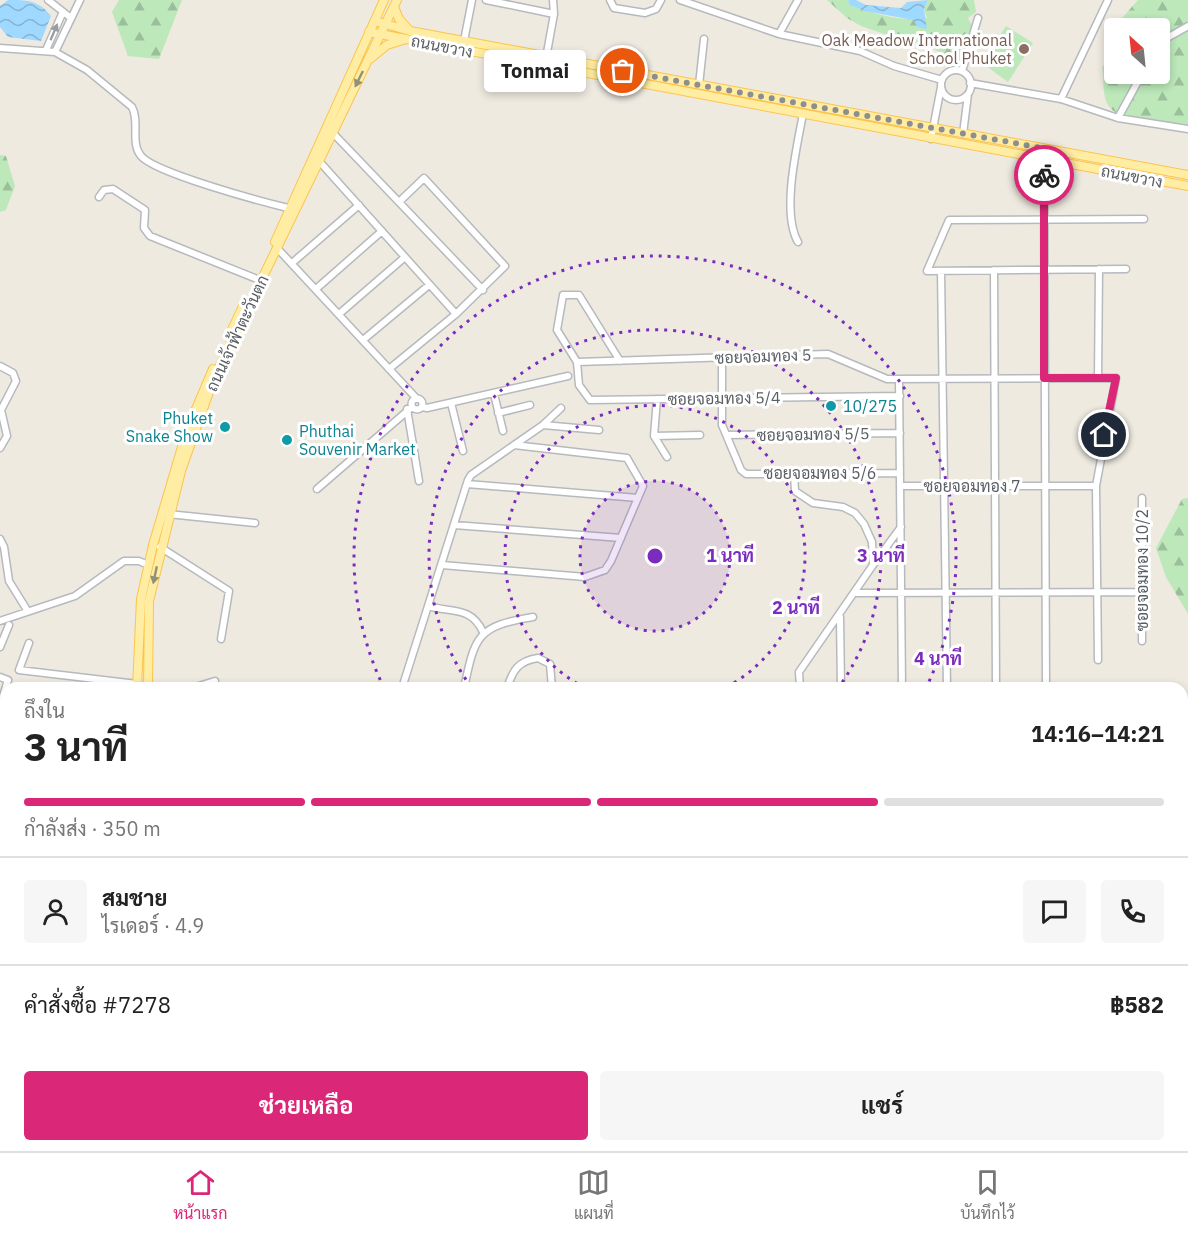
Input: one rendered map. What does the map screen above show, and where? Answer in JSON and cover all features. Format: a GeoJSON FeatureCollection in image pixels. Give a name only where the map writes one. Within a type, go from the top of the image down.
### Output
{"type":"FeatureCollection","features":[{"type":"Feature","properties":{"kind":"main road","name":"ถนนเจ้าฟ้าตะวันตก"},"geometry":{"type":"LineString","coordinates":[[166,514],[214,378],[319,161],[369,32],[384,0]]}},
{"type":"Feature","properties":{"kind":"main road","name":"ถนนเจ้าฟ้าตะวันตก"},"geometry":{"type":"LineString","coordinates":[[148,682],[149,601],[157,546],[187,430],[204,388],[257,279],[288,208],[368,60],[395,3]]}},
{"type":"Feature","properties":{"kind":"main road"},"geometry":{"type":"LineString","coordinates":[[395,3],[401,22],[410,31]]}},
{"type":"Feature","properties":{"kind":"main road","name":"ถนนขวาง"},"geometry":{"type":"LineString","coordinates":[[375,21],[546,61],[776,104],[933,128],[1188,175]]}},
{"type":"Feature","properties":{"kind":"main road","name":"ถนนขวาง"},"geometry":{"type":"LineString","coordinates":[[369,32],[699,85],[776,104],[802,114],[1188,186]]}},
{"type":"Feature","properties":{"kind":"main road"},"geometry":{"type":"LineString","coordinates":[[368,60],[387,45],[405,39]]}},
{"type":"Feature","properties":{"kind":"main road"},"geometry":{"type":"LineString","coordinates":[[1141,178],[1145,167]]}},
{"type":"Feature","properties":{"kind":"main road","name":"ถนนเจ้าฟ้าตะวันตก"},"geometry":{"type":"LineString","coordinates":[[137,682],[141,599],[148,565],[157,546]]}},
{"type":"Feature","properties":{"kind":"street"},"geometry":{"type":"LineString","coordinates":[[48,0],[62,14],[71,18]]}},
{"type":"Feature","properties":{"kind":"street"},"geometry":{"type":"LineString","coordinates":[[55,52],[80,0]]}},
{"type":"Feature","properties":{"kind":"street"},"geometry":{"type":"LineString","coordinates":[[464,41],[472,0]]}},
{"type":"Feature","properties":{"kind":"street"},"geometry":{"type":"LineString","coordinates":[[486,0],[554,14]]}},
{"type":"Feature","properties":{"kind":"street"},"geometry":{"type":"LineString","coordinates":[[546,61],[554,14],[553,0]]}},
{"type":"Feature","properties":{"kind":"street"},"geometry":{"type":"LineString","coordinates":[[610,0],[614,8],[645,13],[656,9],[661,0]]}},
{"type":"Feature","properties":{"kind":"street"},"geometry":{"type":"LineString","coordinates":[[680,0],[778,34],[860,51],[942,83]]}},
{"type":"Feature","properties":{"kind":"street"},"geometry":{"type":"LineString","coordinates":[[778,34],[798,0]]}},
{"type":"Feature","properties":{"kind":"street"},"geometry":{"type":"LineString","coordinates":[[1061,99],[1108,0]]}},
{"type":"Feature","properties":{"kind":"street"},"geometry":{"type":"LineString","coordinates":[[46,50],[62,14]]}},
{"type":"Feature","properties":{"kind":"street"},"geometry":{"type":"LineString","coordinates":[[962,71],[978,18]]}},
{"type":"Feature","properties":{"kind":"street"},"geometry":{"type":"LineString","coordinates":[[1170,36],[1188,26]]}},
{"type":"Feature","properties":{"kind":"street"},"geometry":{"type":"LineString","coordinates":[[699,85],[704,39]]}},
{"type":"Feature","properties":{"kind":"street"},"geometry":{"type":"LineString","coordinates":[[0,48],[55,52],[87,70],[132,107],[136,115],[136,144],[141,156],[156,166],[244,198],[288,208]]}},
{"type":"Feature","properties":{"kind":"street"},"geometry":{"type":"LineString","coordinates":[[931,138],[942,83],[952,71],[962,71]]}},
{"type":"Feature","properties":{"kind":"street"},"geometry":{"type":"LineString","coordinates":[[962,71],[970,83],[963,134]]}},
{"type":"Feature","properties":{"kind":"street"},"geometry":{"type":"LineString","coordinates":[[942,83],[945,95],[954,99],[968,93]]}},
{"type":"Feature","properties":{"kind":"street"},"geometry":{"type":"LineString","coordinates":[[970,83],[1061,99],[1118,118],[1188,129]]}},
{"type":"Feature","properties":{"kind":"street"},"geometry":{"type":"LineString","coordinates":[[1118,118],[1137,84]]}},
{"type":"Feature","properties":{"kind":"street"},"geometry":{"type":"LineString","coordinates":[[798,242],[791,223],[794,159],[802,114]]}},
{"type":"Feature","properties":{"kind":"street"},"geometry":{"type":"LineString","coordinates":[[330,130],[483,290]]}},
{"type":"Feature","properties":{"kind":"street"},"geometry":{"type":"LineString","coordinates":[[1046,682],[1044,159],[1047,149]]}},
{"type":"Feature","properties":{"kind":"street"},"geometry":{"type":"LineString","coordinates":[[319,161],[456,314]]}},
{"type":"Feature","properties":{"kind":"street"},"geometry":{"type":"LineString","coordinates":[[389,369],[456,314],[506,266],[424,178],[399,202]]}},
{"type":"Feature","properties":{"kind":"street"},"geometry":{"type":"LineString","coordinates":[[99,197],[104,190],[112,189],[146,210],[144,228],[150,236],[257,279]]}},
{"type":"Feature","properties":{"kind":"street"},"geometry":{"type":"LineString","coordinates":[[292,263],[359,205]]}},
{"type":"Feature","properties":{"kind":"street"},"geometry":{"type":"LineString","coordinates":[[1126,268],[927,271],[948,220],[1144,219]]}},
{"type":"Feature","properties":{"kind":"street"},"geometry":{"type":"LineString","coordinates":[[316,289],[382,231]]}},
{"type":"Feature","properties":{"kind":"street"},"geometry":{"type":"LineString","coordinates":[[277,248],[422,402],[422,407]]}},
{"type":"Feature","properties":{"kind":"street"},"geometry":{"type":"LineString","coordinates":[[339,314],[405,257]]}},
{"type":"Feature","properties":{"kind":"street"},"geometry":{"type":"LineString","coordinates":[[1098,378],[1099,269]]}},
{"type":"Feature","properties":{"kind":"street"},"geometry":{"type":"LineString","coordinates":[[994,270],[996,682]]}},
{"type":"Feature","properties":{"kind":"street"},"geometry":{"type":"LineString","coordinates":[[942,271],[947,682]]}},
{"type":"Feature","properties":{"kind":"street"},"geometry":{"type":"LineString","coordinates":[[363,340],[429,285]]}},
{"type":"Feature","properties":{"kind":"street"},"geometry":{"type":"LineString","coordinates":[[577,362],[557,330],[563,295],[579,295],[620,361]]}},
{"type":"Feature","properties":{"kind":"street","name":"ซอยจอมทอง 5"},"geometry":{"type":"LineString","coordinates":[[577,362],[828,354],[887,379],[1116,378],[1096,486]]}},
{"type":"Feature","properties":{"kind":"street"},"geometry":{"type":"LineString","coordinates":[[722,357],[722,424],[726,435]]}},
{"type":"Feature","properties":{"kind":"street","name":"ซอยจอมทอง 5/4"},"geometry":{"type":"LineString","coordinates":[[577,362],[579,385],[590,400],[900,396]]}},
{"type":"Feature","properties":{"kind":"street"},"geometry":{"type":"LineString","coordinates":[[0,366],[12,373],[16,381],[1,410],[7,436],[0,448]]}},
{"type":"Feature","properties":{"kind":"street"},"geometry":{"type":"LineString","coordinates":[[410,408],[417,410],[422,407],[427,408],[568,376]]}},
{"type":"Feature","properties":{"kind":"street"},"geometry":{"type":"LineString","coordinates":[[899,379],[902,682]]}},
{"type":"Feature","properties":{"kind":"street"},"geometry":{"type":"LineString","coordinates":[[494,394],[503,432]]}},
{"type":"Feature","properties":{"kind":"street"},"geometry":{"type":"LineString","coordinates":[[417,399],[412,401],[410,408],[419,481]]}},
{"type":"Feature","properties":{"kind":"street"},"geometry":{"type":"LineString","coordinates":[[657,399],[654,436],[667,457]]}},
{"type":"Feature","properties":{"kind":"street"},"geometry":{"type":"LineString","coordinates":[[451,403],[464,451]]}},
{"type":"Feature","properties":{"kind":"street"},"geometry":{"type":"LineString","coordinates":[[498,413],[530,405]]}},
{"type":"Feature","properties":{"kind":"street"},"geometry":{"type":"LineString","coordinates":[[317,489],[410,408]]}},
{"type":"Feature","properties":{"kind":"street"},"geometry":{"type":"LineString","coordinates":[[404,682],[471,475],[543,425],[561,408]]}},
{"type":"Feature","properties":{"kind":"street"},"geometry":{"type":"LineString","coordinates":[[543,425],[599,430]]}},
{"type":"Feature","properties":{"kind":"street","name":"ซอยจอมทอง 5/5"},"geometry":{"type":"LineString","coordinates":[[726,435],[900,433]]}},
{"type":"Feature","properties":{"kind":"street"},"geometry":{"type":"LineString","coordinates":[[654,436],[700,435]]}},
{"type":"Feature","properties":{"kind":"street","name":"ซอยจอมทอง 5/6"},"geometry":{"type":"LineString","coordinates":[[726,435],[741,470],[746,474],[900,473]]}},
{"type":"Feature","properties":{"kind":"street"},"geometry":{"type":"LineString","coordinates":[[442,565],[585,577],[604,570],[621,538],[643,486],[635,469],[622,455],[514,445]]}},
{"type":"Feature","properties":{"kind":"street"},"geometry":{"type":"LineString","coordinates":[[794,473],[795,491],[813,503],[843,507],[855,513],[864,524],[872,542],[873,565]]}},
{"type":"Feature","properties":{"kind":"street"},"geometry":{"type":"LineString","coordinates":[[467,484],[638,498]]}},
{"type":"Feature","properties":{"kind":"street","name":"ซอยจอมทอง 7"},"geometry":{"type":"LineString","coordinates":[[900,486],[1096,486]]}},
{"type":"Feature","properties":{"kind":"street"},"geometry":{"type":"LineString","coordinates":[[1096,486],[1098,660]]}},
{"type":"Feature","properties":{"kind":"street","name":"ซอยจอมทอง 10/2"},"geometry":{"type":"LineString","coordinates":[[1142,498],[1142,641]]}},
{"type":"Feature","properties":{"kind":"street"},"geometry":{"type":"LineString","coordinates":[[166,514],[255,523]]}},
{"type":"Feature","properties":{"kind":"street"},"geometry":{"type":"LineString","coordinates":[[454,525],[621,538]]}},
{"type":"Feature","properties":{"kind":"street"},"geometry":{"type":"LineString","coordinates":[[800,682],[799,672],[901,527]]}},
{"type":"Feature","properties":{"kind":"street"},"geometry":{"type":"LineString","coordinates":[[0,539],[9,582],[27,610]]}},
{"type":"Feature","properties":{"kind":"street"},"geometry":{"type":"LineString","coordinates":[[157,546],[229,591],[221,639]]}},
{"type":"Feature","properties":{"kind":"street"},"geometry":{"type":"LineString","coordinates":[[0,621],[27,610],[59,603],[75,596],[124,561],[139,561],[148,565]]}},
{"type":"Feature","properties":{"kind":"street"},"geometry":{"type":"LineString","coordinates":[[856,592],[1143,592]]}},
{"type":"Feature","properties":{"kind":"street"},"geometry":{"type":"LineString","coordinates":[[428,606],[469,614],[477,620],[483,632]]}},
{"type":"Feature","properties":{"kind":"street"},"geometry":{"type":"LineString","coordinates":[[840,616],[841,682]]}},
{"type":"Feature","properties":{"kind":"street"},"geometry":{"type":"LineString","coordinates":[[466,682],[477,639],[483,632],[512,620],[533,617]]}},
{"type":"Feature","properties":{"kind":"street"},"geometry":{"type":"LineString","coordinates":[[0,647],[9,625]]}},
{"type":"Feature","properties":{"kind":"street"},"geometry":{"type":"LineString","coordinates":[[29,643],[20,670],[108,682]]}},
{"type":"Feature","properties":{"kind":"street"},"geometry":{"type":"LineString","coordinates":[[509,682],[513,670],[520,663],[538,658],[550,664],[552,682]]}},
{"type":"Feature","properties":{"kind":"green space"},"geometry":{"type":"Polygon","coordinates":[[[119,0],[182,0],[159,59],[128,56],[112,12],[119,0]]]}},
{"type":"Feature","properties":{"kind":"green space"},"geometry":{"type":"Polygon","coordinates":[[[827,0],[848,0],[850,5],[868,11],[907,19],[927,18],[924,9],[928,0],[974,0],[976,12],[968,18],[972,26],[959,63],[930,47],[892,40],[884,34],[861,26],[847,18],[827,0]]]}},
{"type":"Feature","properties":{"kind":"green space"},"geometry":{"type":"Polygon","coordinates":[[[1138,0],[1188,0],[1188,132],[1169,130],[1133,120],[1113,111],[1108,105],[1104,91],[1102,67],[1104,65],[1104,84],[1170,84],[1170,18],[1123,17],[1138,0]]]}},
{"type":"Feature","properties":{"kind":"green space"},"geometry":{"type":"Polygon","coordinates":[[[1006,26],[1033,43],[1008,82],[982,63],[1006,26]]]}},
{"type":"Feature","properties":{"kind":"green space"},"geometry":{"type":"Polygon","coordinates":[[[0,155],[6,156],[15,186],[6,210],[0,212],[0,155]]]}},
{"type":"Feature","properties":{"kind":"green space"},"geometry":{"type":"Polygon","coordinates":[[[1188,498],[1188,614],[1166,577],[1156,548],[1182,499],[1188,498]]]}},
{"type":"Feature","properties":{"kind":"water"},"geometry":{"type":"Polygon","coordinates":[[[8,0],[32,2],[42,7],[51,16],[41,41],[8,37],[0,27],[0,6],[8,0]]]}},
{"type":"Feature","properties":{"kind":"water"},"geometry":{"type":"Polygon","coordinates":[[[848,0],[856,0],[866,5],[901,8],[907,2],[928,0],[924,9],[927,29],[918,27],[913,20],[865,11],[850,5],[848,0]]]}},
{"type":"Feature","properties":{"kind":"way so far"},"geometry":{"type":"LineString","coordinates":[[623,71],[1047,149],[1044,159],[1044,175]]}},
{"type":"Feature","properties":{"kind":"place","name":"Oak Meadow International School Phuket"},"geometry":{"type":"Point","coordinates":[1024,49]}},
{"type":"Feature","properties":{"kind":"place","name":"Tonmai"},"geometry":{"type":"Point","coordinates":[623,71]}},
{"type":"Feature","properties":{"kind":"place","name":"10/275"},"geometry":{"type":"Point","coordinates":[831,406]}},
{"type":"Feature","properties":{"kind":"place","name":"Phuket Snake Show"},"geometry":{"type":"Point","coordinates":[225,427]}},
{"type":"Feature","properties":{"kind":"place","name":"Phuthai Souvenir Market"},"geometry":{"type":"Point","coordinates":[287,440]}},
{"type":"Feature","properties":{"kind":"route"},"geometry":{"type":"LineString","coordinates":[[1044,175],[1044,378],[1116,378],[1104,435]]}}]}
